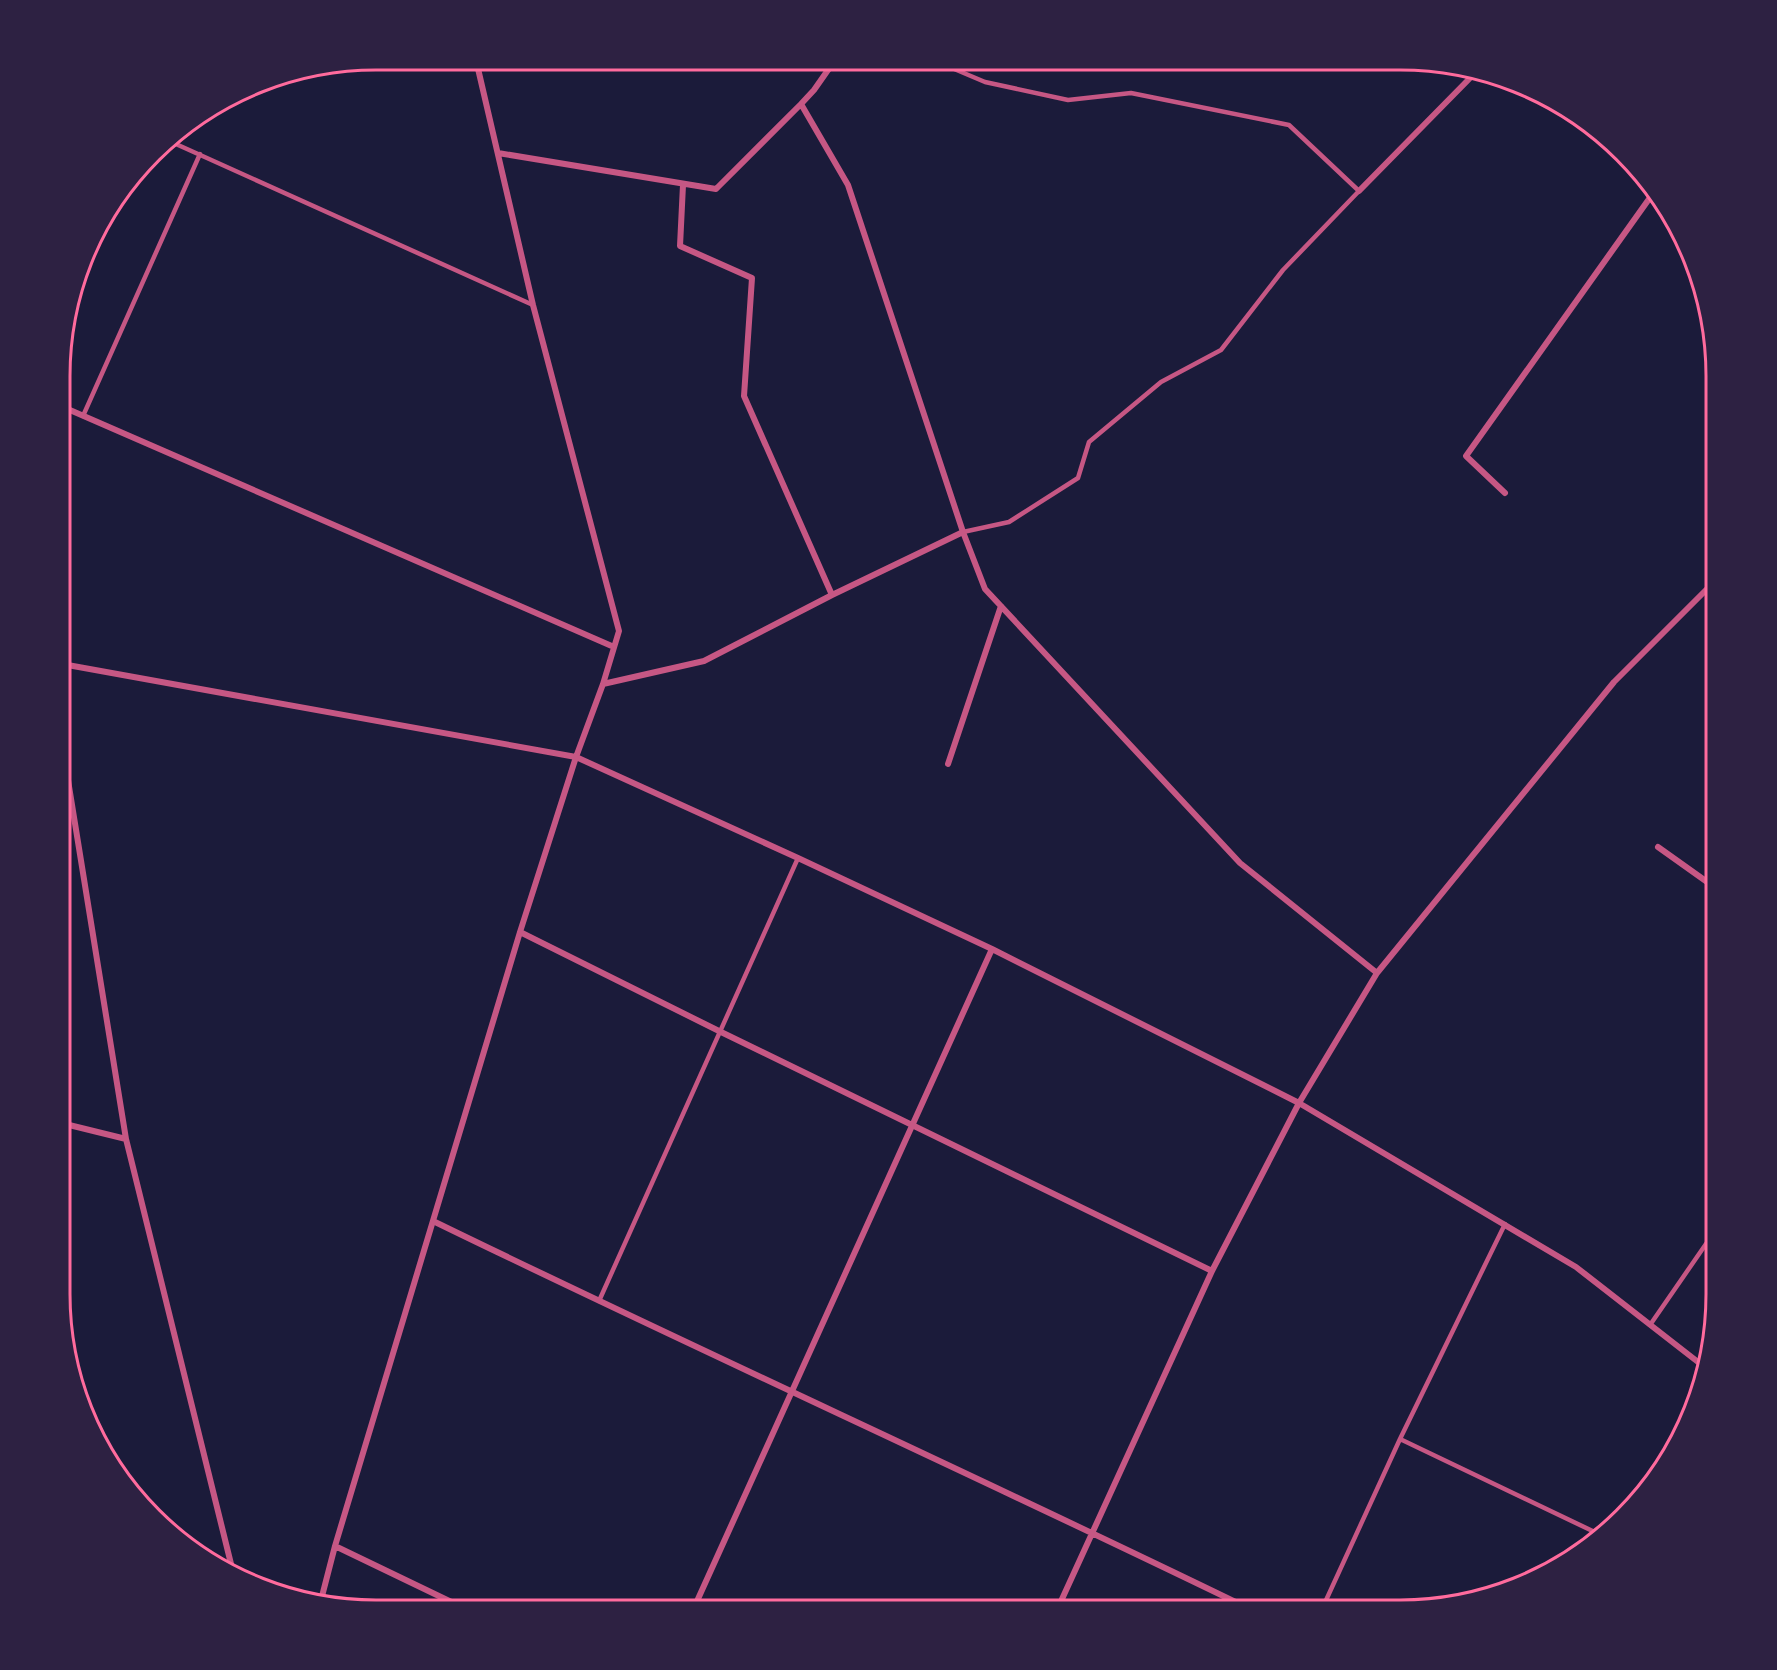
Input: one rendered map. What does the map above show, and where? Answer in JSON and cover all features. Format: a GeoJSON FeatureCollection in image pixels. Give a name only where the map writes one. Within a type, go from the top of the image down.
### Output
{"type":"FeatureCollection","features":[{"type":"Feature","properties":{"kind":"street"},"geometry":{"type":"LineString","coordinates":[[322,1595],[335,1546],[520,932],[619,631],[533,305],[478,70]]}},
{"type":"Feature","properties":{"kind":"street"},"geometry":{"type":"LineString","coordinates":[[498,153],[716,189],[801,104],[828,70]]}},
{"type":"Feature","properties":{"kind":"street"},"geometry":{"type":"LineString","coordinates":[[1359,191],[1470,78]]}},
{"type":"Feature","properties":{"kind":"street"},"geometry":{"type":"LineString","coordinates":[[801,104],[848,185],[963,532],[986,589],[1240,863],[1377,973]]}},
{"type":"Feature","properties":{"kind":"street"},"geometry":{"type":"LineString","coordinates":[[683,185],[680,246],[752,278],[744,396],[832,594]]}},
{"type":"Feature","properties":{"kind":"street"},"geometry":{"type":"LineString","coordinates":[[1505,493],[1466,456],[1649,198]]}},
{"type":"Feature","properties":{"kind":"street"},"geometry":{"type":"LineString","coordinates":[[70,410],[614,647]]}},
{"type":"Feature","properties":{"kind":"street"},"geometry":{"type":"LineString","coordinates":[[603,684],[705,661],[832,594],[963,532]]}},
{"type":"Feature","properties":{"kind":"street"},"geometry":{"type":"LineString","coordinates":[[1061,1600],[1212,1271],[1299,1103],[1377,973],[1614,682],[1706,590]]}},
{"type":"Feature","properties":{"kind":"street"},"geometry":{"type":"LineString","coordinates":[[948,764],[1002,606]]}},
{"type":"Feature","properties":{"kind":"street"},"geometry":{"type":"LineString","coordinates":[[70,665],[576,757],[992,949],[1299,1103],[1576,1268],[1699,1362]]}},
{"type":"Feature","properties":{"kind":"street"},"geometry":{"type":"LineString","coordinates":[[70,792],[126,1139],[231,1563]]}},
{"type":"Feature","properties":{"kind":"street"},"geometry":{"type":"LineString","coordinates":[[1658,847],[1706,881]]}},
{"type":"Feature","properties":{"kind":"street"},"geometry":{"type":"LineString","coordinates":[[520,932],[1212,1271]]}},
{"type":"Feature","properties":{"kind":"street"},"geometry":{"type":"LineString","coordinates":[[698,1600],[992,949]]}},
{"type":"Feature","properties":{"kind":"street"},"geometry":{"type":"LineString","coordinates":[[70,1125],[126,1139]]}},
{"type":"Feature","properties":{"kind":"street"},"geometry":{"type":"LineString","coordinates":[[433,1221],[599,1302],[1092,1532],[1231,1600]]}},
{"type":"Feature","properties":{"kind":"street"},"geometry":{"type":"LineString","coordinates":[[335,1546],[447,1600]]}},
{"type":"Feature","properties":{"kind":"lane"},"geometry":{"type":"LineString","coordinates":[[957,70],[985,82],[1068,100],[1131,93],[1289,125],[1359,191],[1283,270],[1221,350],[1161,382],[1089,442],[1078,478],[1009,522],[963,532]]}},
{"type":"Feature","properties":{"kind":"lane"},"geometry":{"type":"LineString","coordinates":[[177,144],[533,305]]}},
{"type":"Feature","properties":{"kind":"lane"},"geometry":{"type":"LineString","coordinates":[[83,416],[200,154]]}},
{"type":"Feature","properties":{"kind":"lane"},"geometry":{"type":"LineString","coordinates":[[599,1302],[798,858]]}},
{"type":"Feature","properties":{"kind":"lane"},"geometry":{"type":"LineString","coordinates":[[1326,1600],[1400,1439],[1505,1224]]}},
{"type":"Feature","properties":{"kind":"lane"},"geometry":{"type":"LineString","coordinates":[[1650,1324],[1706,1244]]}},
{"type":"Feature","properties":{"kind":"lane"},"geometry":{"type":"LineString","coordinates":[[1400,1439],[1593,1531]]}}]}
